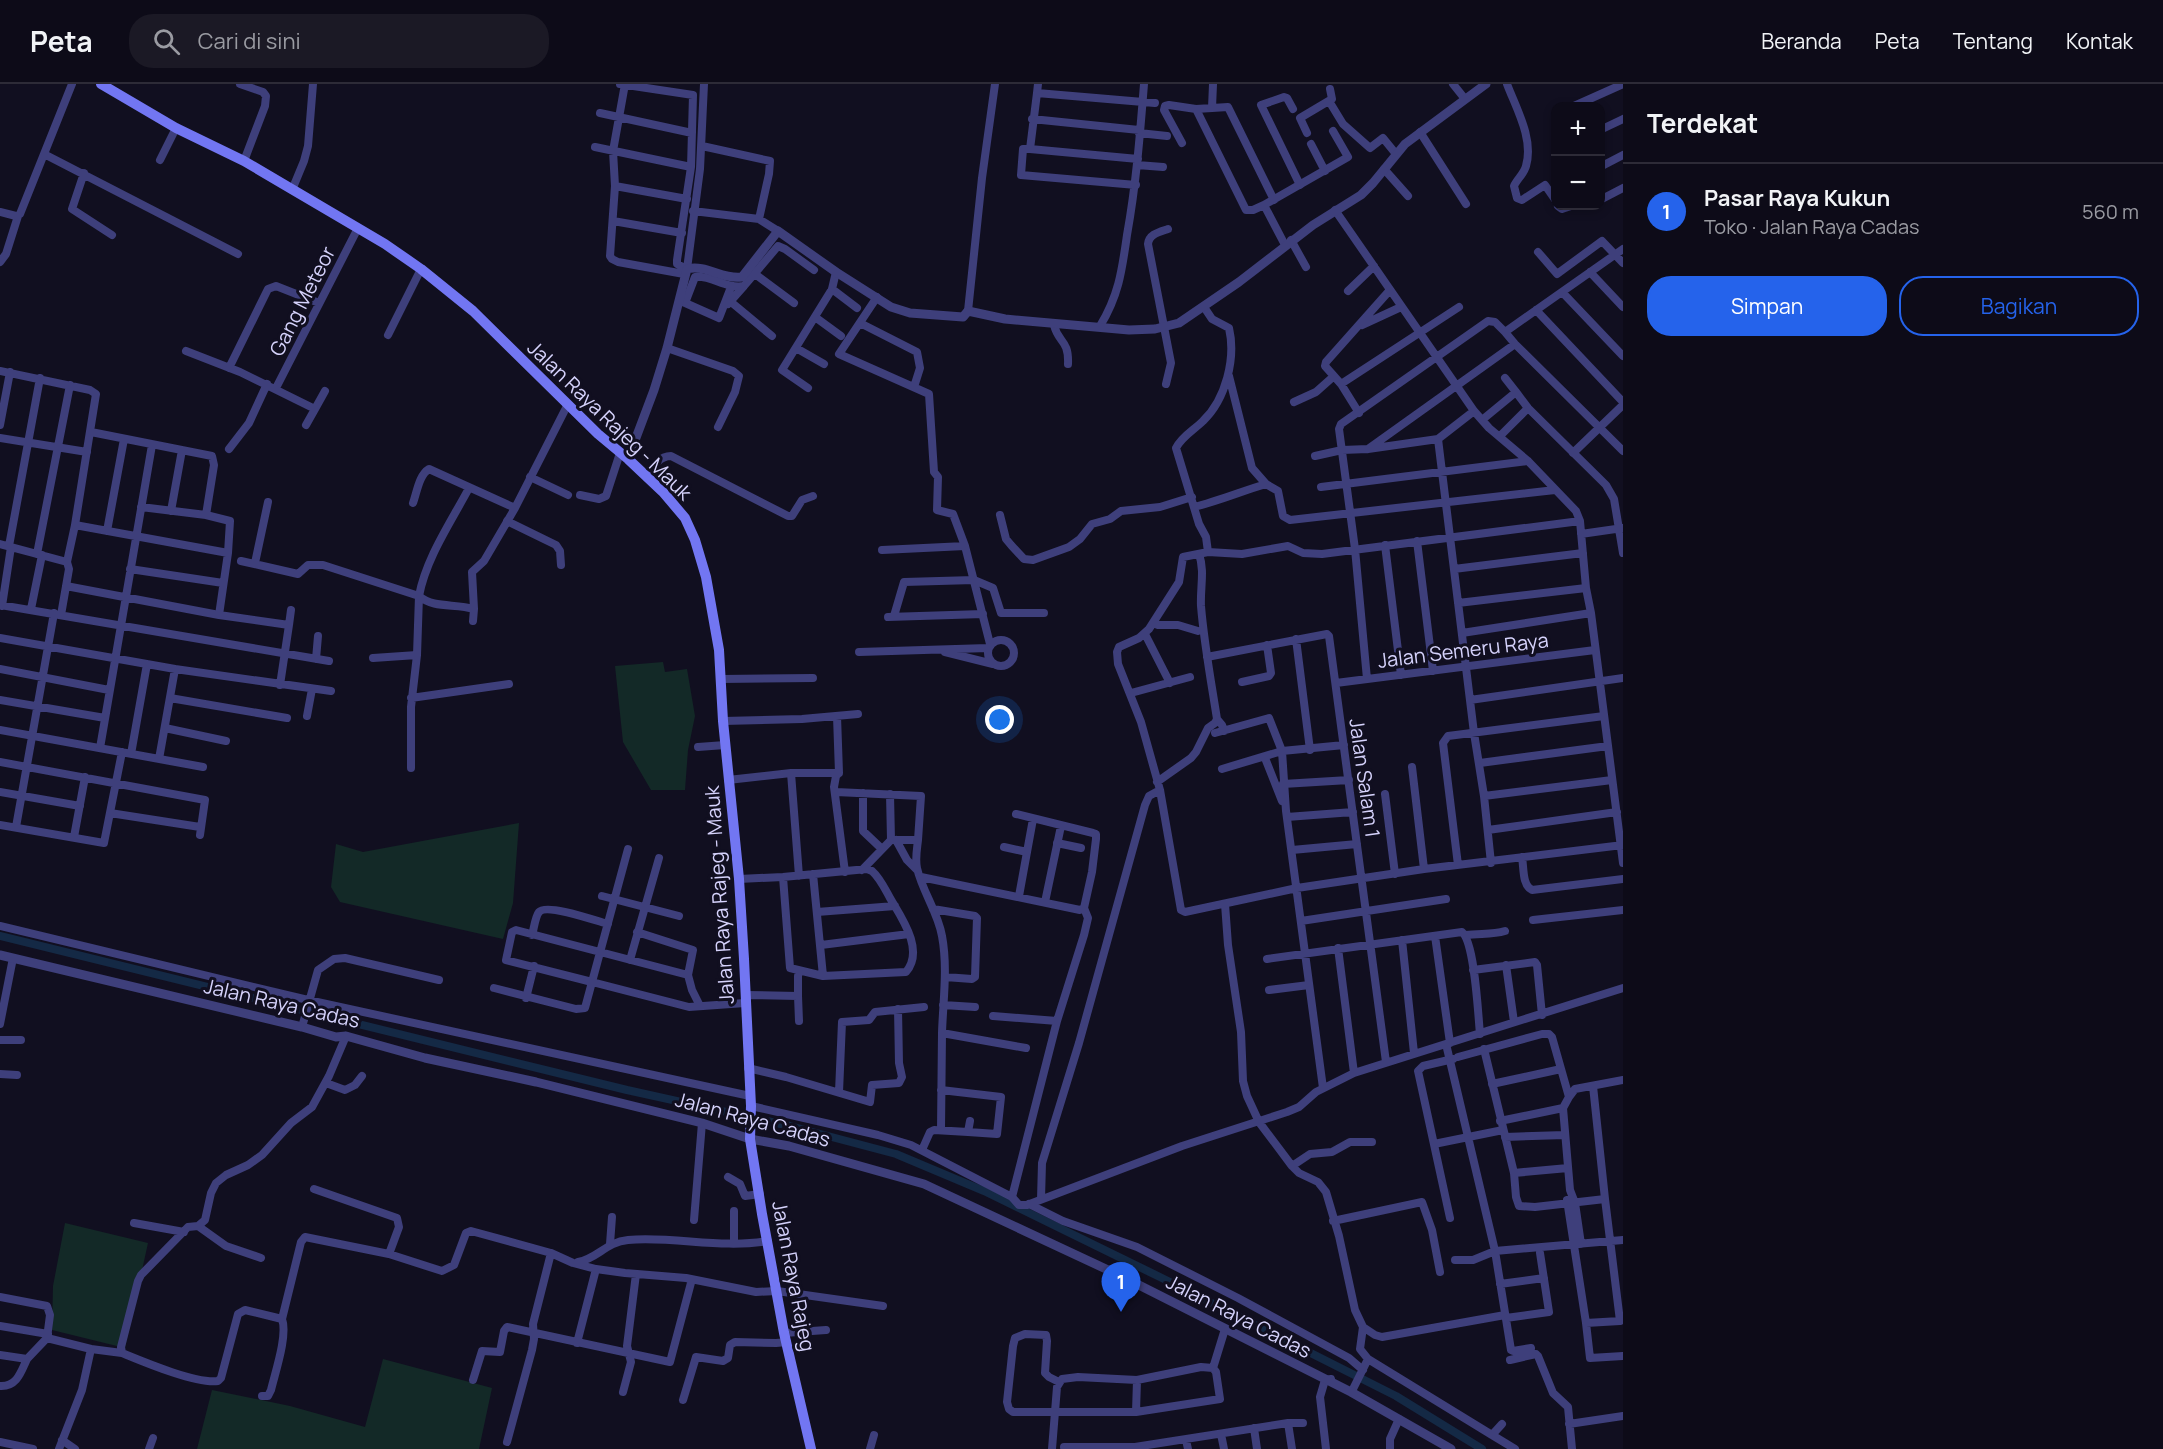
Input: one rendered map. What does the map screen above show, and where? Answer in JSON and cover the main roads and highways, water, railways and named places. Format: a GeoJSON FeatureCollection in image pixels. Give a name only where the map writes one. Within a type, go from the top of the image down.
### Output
{"type":"FeatureCollection","features":[{"type":"Feature","properties":{"kind":"main road","name":"Jalan Raya Rajeg - Mauk"},"geometry":{"type":"LineString","coordinates":[[101,84],[176,128],[244,161],[385,244],[421,269],[468,307],[678,508],[685,518],[695,540],[706,577],[719,650],[728,780],[739,879],[751,1104]]}},
{"type":"Feature","properties":{"kind":"main road","name":"Jalan Raya Rajeg"},"geometry":{"type":"LineString","coordinates":[[751,1104],[751,1134],[762,1214],[785,1337],[811,1449]]}},
{"type":"Feature","properties":{"kind":"waterway"},"geometry":{"type":"LineString","coordinates":[[0,936],[627,1090],[790,1126],[896,1154],[984,1191],[1168,1281],[1396,1396],[1482,1449]]}},
{"type":"Feature","properties":{"kind":"place","name":"Pasar Raya Kukun"},"geometry":{"type":"Point","coordinates":[1121,1312]}}]}
